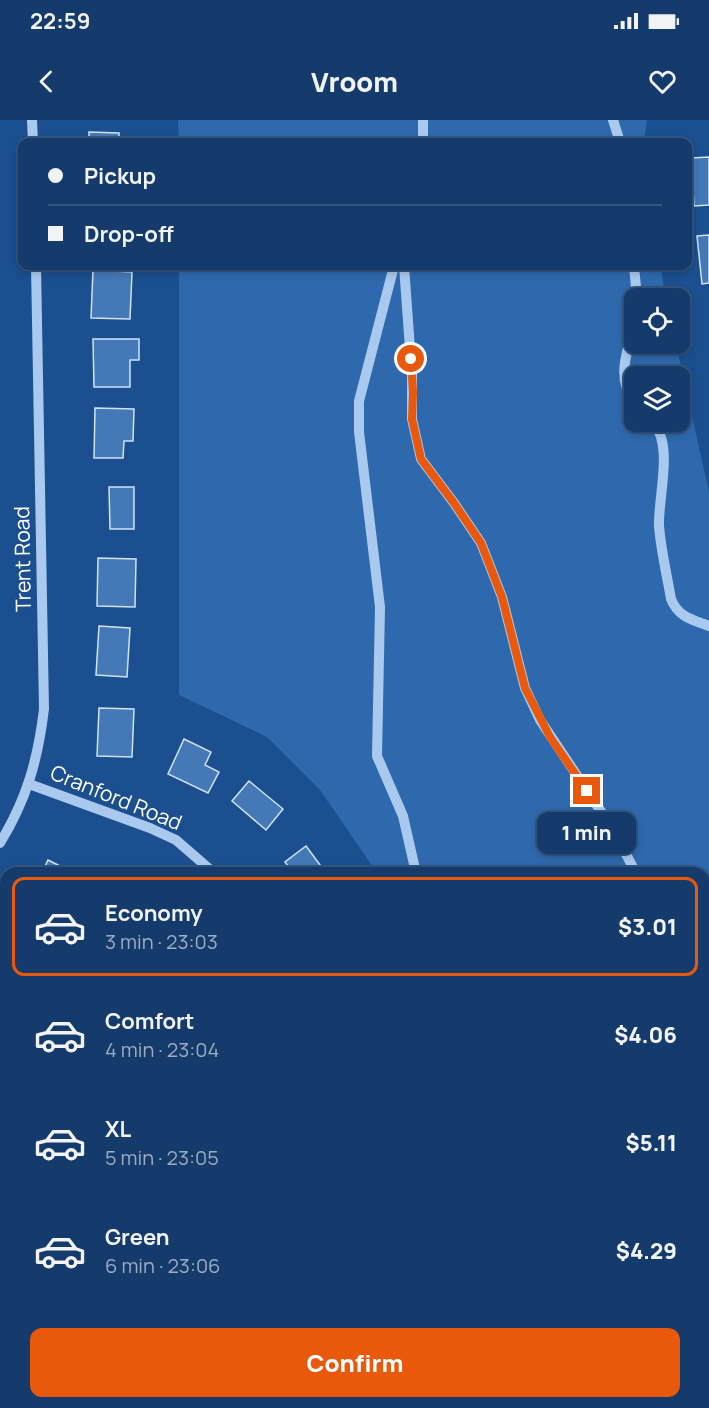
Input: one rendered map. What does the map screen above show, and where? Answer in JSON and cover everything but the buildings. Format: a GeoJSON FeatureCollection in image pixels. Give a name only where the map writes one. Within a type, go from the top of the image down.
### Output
{"type":"FeatureCollection","features":[{"type":"Feature","properties":{"kind":"street"},"geometry":{"type":"LineString","coordinates":[[32,120],[33,138]]}},
{"type":"Feature","properties":{"kind":"street"},"geometry":{"type":"LineString","coordinates":[[423,120],[423,138]]}},
{"type":"Feature","properties":{"kind":"street"},"geometry":{"type":"LineString","coordinates":[[613,120],[619,138]]}},
{"type":"Feature","properties":{"kind":"street","name":"Trent Road"},"geometry":{"type":"LineString","coordinates":[[0,843],[29,784],[41,737],[44,709],[36,270]]}},
{"type":"Feature","properties":{"kind":"street"},"geometry":{"type":"LineString","coordinates":[[393,270],[359,400],[359,432],[380,606],[377,756],[403,816],[415,867]]}},
{"type":"Feature","properties":{"kind":"street"},"geometry":{"type":"LineString","coordinates":[[404,270],[412,376],[412,419],[421,459],[481,543],[502,597],[525,688],[540,720],[612,828],[633,867]]}},
{"type":"Feature","properties":{"kind":"street"},"geometry":{"type":"LineString","coordinates":[[634,270],[636,288]]}},
{"type":"Feature","properties":{"kind":"street"},"geometry":{"type":"LineString","coordinates":[[657,432],[662,444],[663,465],[659,523],[671,599],[676,609],[684,617],[709,626]]}},
{"type":"Feature","properties":{"kind":"street","name":"Cranford Road"},"geometry":{"type":"LineString","coordinates":[[29,784],[150,828],[176,840],[207,867]]}},
{"type":"Feature","properties":{"kind":"shaded area"},"geometry":{"type":"Polygon","coordinates":[[[178,120],[647,120],[645,138],[179,138],[178,120]]]}},
{"type":"Feature","properties":{"kind":"shaded area"},"geometry":{"type":"Polygon","coordinates":[[[179,270],[662,270],[664,288],[624,288],[624,354],[678,354],[681,366],[624,366],[624,432],[690,432],[690,407],[709,492],[709,867],[373,867],[320,790],[267,737],[179,695],[179,270]]]}},
{"type":"Feature","properties":{"kind":"route"},"geometry":{"type":"LineString","coordinates":[[411,359],[412,419],[421,459],[481,543],[494,573],[509,620],[525,688],[550,737],[587,791]]}}]}
